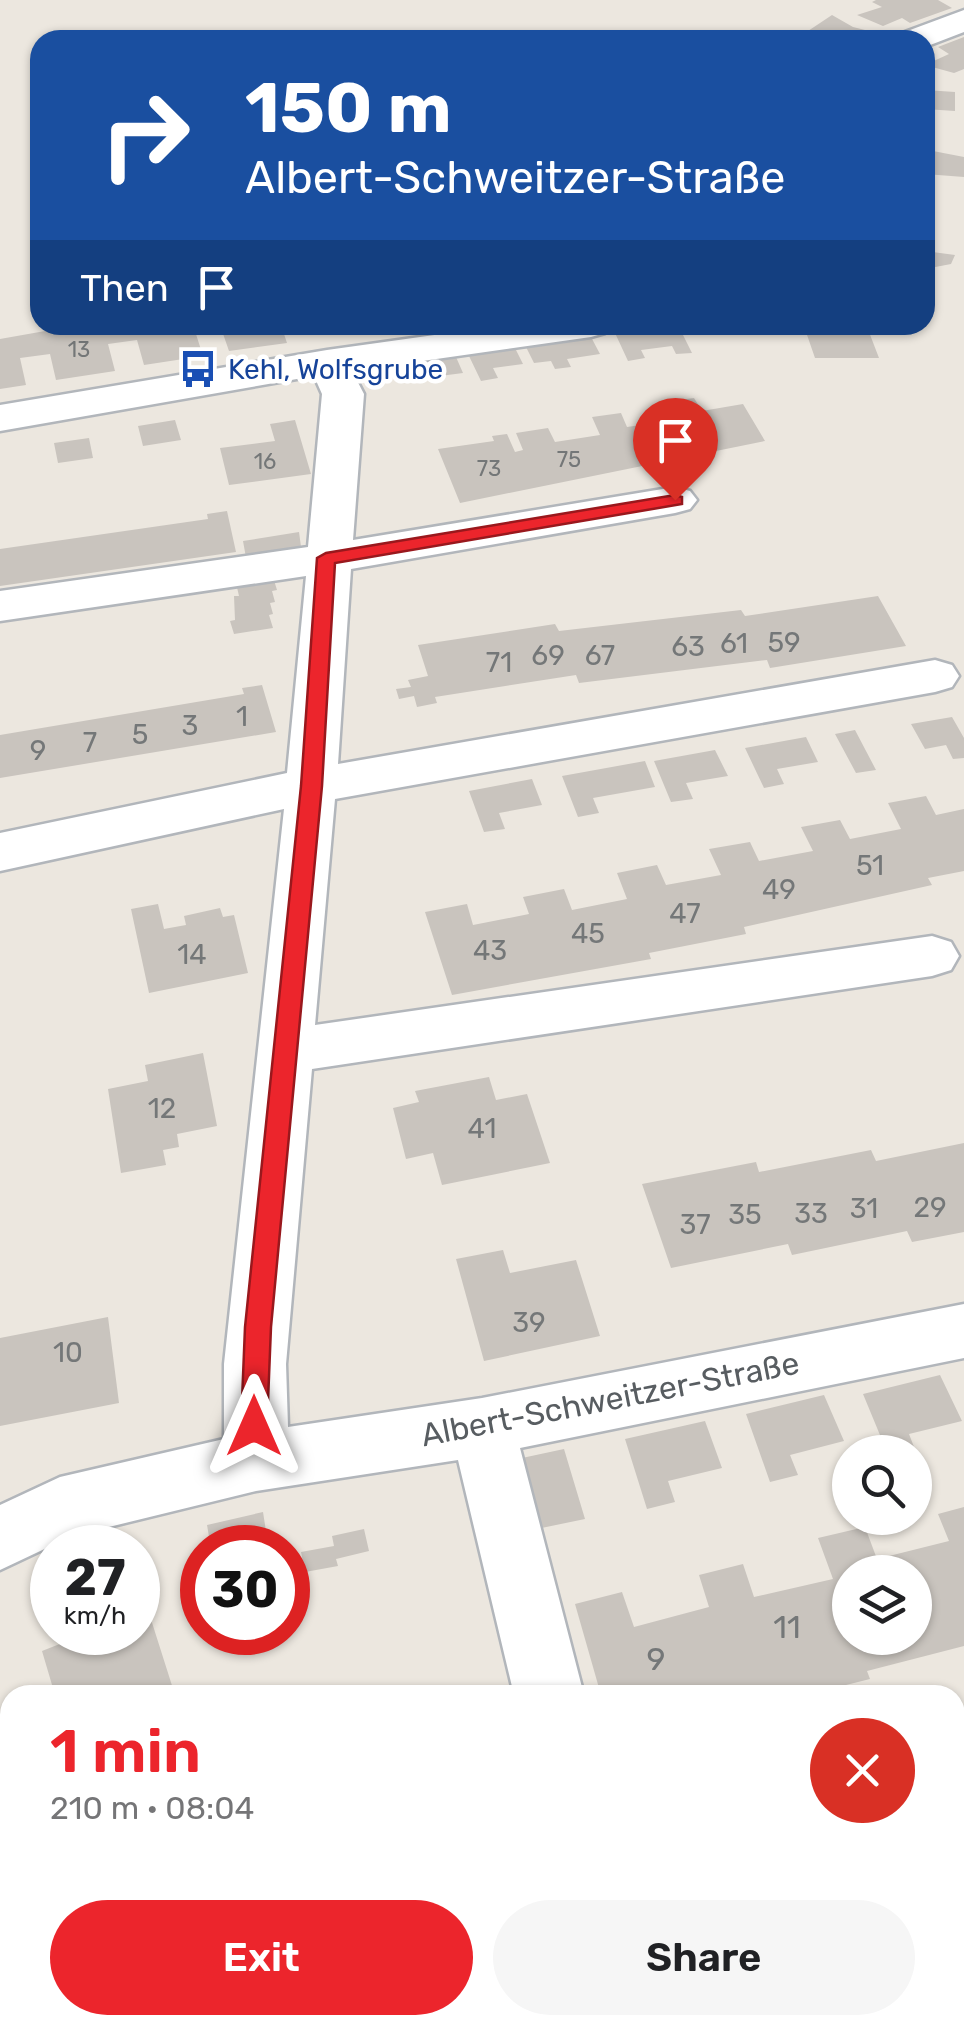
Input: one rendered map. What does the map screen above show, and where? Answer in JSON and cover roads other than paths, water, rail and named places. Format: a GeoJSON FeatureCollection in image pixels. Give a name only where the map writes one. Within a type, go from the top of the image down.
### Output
{"type":"FeatureCollection","features":[{"type":"Feature","properties":{"kind":"street"},"geometry":{"type":"LineString","coordinates":[[935,32],[964,20]]}},
{"type":"Feature","properties":{"kind":"street"},"geometry":{"type":"LineString","coordinates":[[0,418],[327,362],[520,335]]}},
{"type":"Feature","properties":{"kind":"street"},"geometry":{"type":"LineString","coordinates":[[256,1460],[253,1392],[311,786],[326,558],[342,394],[327,362]]}},
{"type":"Feature","properties":{"kind":"street"},"geometry":{"type":"LineString","coordinates":[[0,606],[326,558],[675,500]]}},
{"type":"Feature","properties":{"kind":"street"},"geometry":{"type":"LineString","coordinates":[[0,852],[311,786],[935,676]]}},
{"type":"Feature","properties":{"kind":"street"},"geometry":{"type":"LineString","coordinates":[[284,1050],[932,956]]}},
{"type":"Feature","properties":{"kind":"street","name":"Albert-Schweitzer-Straße"},"geometry":{"type":"LineString","coordinates":[[0,1539],[60,1508],[256,1460],[482,1427],[964,1331]]}},
{"type":"Feature","properties":{"kind":"street"},"geometry":{"type":"LineString","coordinates":[[482,1427],[546,1685]]}},
{"type":"Feature","properties":{"kind":"place","name":"Kehl, Wolfsgrube"},"geometry":{"type":"Point","coordinates":[198,369]}}]}
